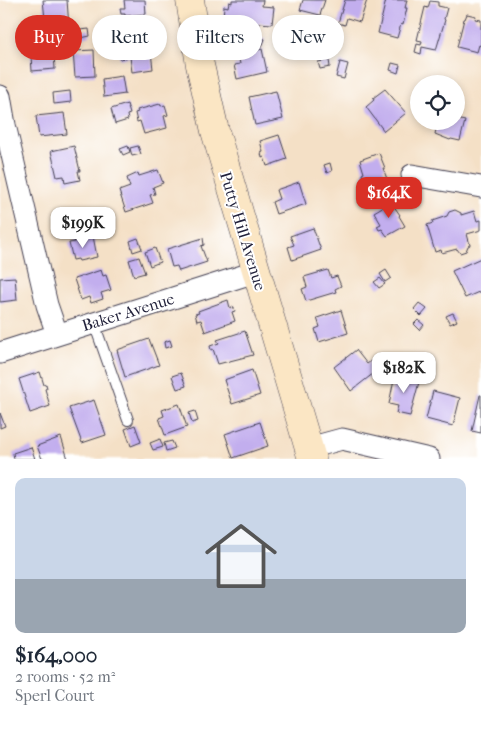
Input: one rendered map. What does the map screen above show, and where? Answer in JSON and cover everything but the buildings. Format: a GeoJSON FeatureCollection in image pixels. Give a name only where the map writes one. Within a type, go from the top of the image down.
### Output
{"type":"FeatureCollection","features":[{"type":"Feature","properties":{"kind":"main road","name":"Putty Hill Avenue"},"geometry":{"type":"LineString","coordinates":[[190,0],[210,114],[255,272],[310,453]]}},
{"type":"Feature","properties":{"kind":"street"},"geometry":{"type":"LineString","coordinates":[[0,96],[5,125],[48,305],[57,334]]}},
{"type":"Feature","properties":{"kind":"street"},"geometry":{"type":"LineString","coordinates":[[412,175],[481,187]]}},
{"type":"Feature","properties":{"kind":"street","name":"Baker Avenue"},"geometry":{"type":"LineString","coordinates":[[0,353],[255,272]]}},
{"type":"Feature","properties":{"kind":"street"},"geometry":{"type":"LineString","coordinates":[[310,453],[342,439],[429,459]]}},
{"type":"Feature","properties":{"kind":"lane"},"geometry":{"type":"LineString","coordinates":[[94,323],[128,420]]}}]}
